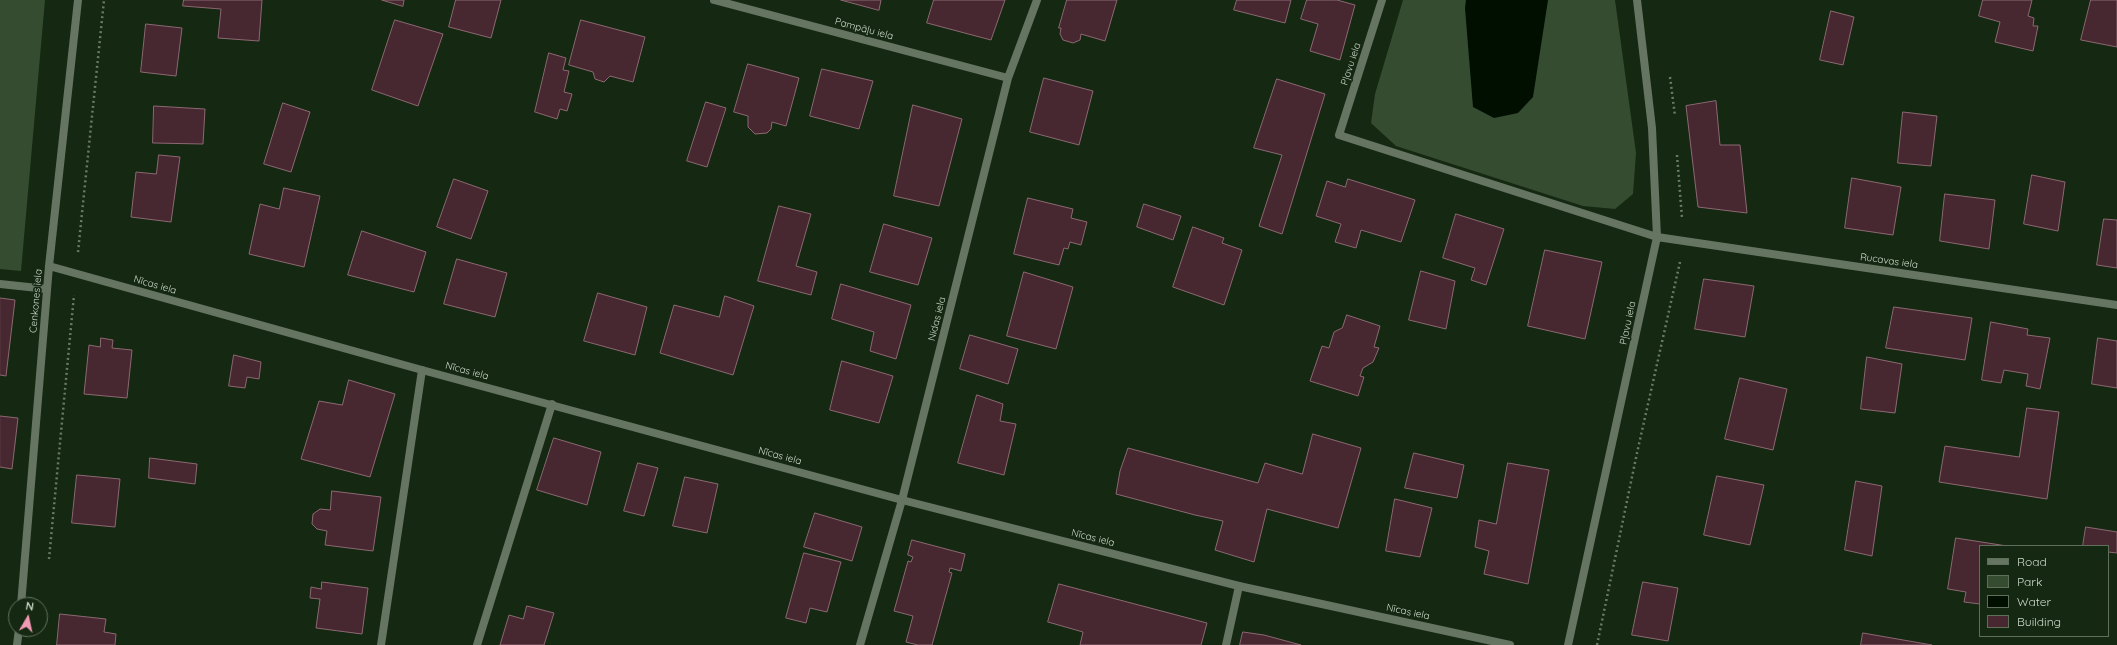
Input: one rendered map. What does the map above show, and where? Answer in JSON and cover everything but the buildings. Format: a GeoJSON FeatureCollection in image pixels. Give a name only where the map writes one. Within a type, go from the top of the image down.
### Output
{"type":"FeatureCollection","features":[{"type":"Feature","properties":{"kind":"street","name":"Cenkones iela"},"geometry":{"type":"LineString","coordinates":[[21,597],[49,266],[78,0]]}},
{"type":"Feature","properties":{"kind":"street","name":"Pampāļu iela"},"geometry":{"type":"LineString","coordinates":[[714,0],[1008,78]]}},
{"type":"Feature","properties":{"kind":"street","name":"Nidas iela"},"geometry":{"type":"LineString","coordinates":[[860,645],[902,500],[1008,78],[1037,0]]}},
{"type":"Feature","properties":{"kind":"street","name":"Pļavu iela"},"geometry":{"type":"LineString","coordinates":[[1339,135],[1382,0]]}},
{"type":"Feature","properties":{"kind":"street","name":"Pļavu iela"},"geometry":{"type":"LineString","coordinates":[[1568,645],[1657,237],[1652,128],[1637,0]]}},
{"type":"Feature","properties":{"kind":"street","name":"Rucavas iela"},"geometry":{"type":"LineString","coordinates":[[1339,135],[1657,237],[2117,305]]}},
{"type":"Feature","properties":{"kind":"street","name":"Nīcas iela"},"geometry":{"type":"LineString","coordinates":[[49,266],[422,370],[902,500],[1239,586],[1510,645]]}},
{"type":"Feature","properties":{"kind":"street"},"geometry":{"type":"LineString","coordinates":[[0,284],[47,289]]}},
{"type":"Feature","properties":{"kind":"street"},"geometry":{"type":"LineString","coordinates":[[381,645],[422,370]]}},
{"type":"Feature","properties":{"kind":"street"},"geometry":{"type":"LineString","coordinates":[[477,645],[552,404]]}},
{"type":"Feature","properties":{"kind":"street"},"geometry":{"type":"LineString","coordinates":[[1226,645],[1239,586]]}},
{"type":"Feature","properties":{"kind":"path"},"geometry":{"type":"LineString","coordinates":[[48,566],[104,0]]}},
{"type":"Feature","properties":{"kind":"green space"},"geometry":{"type":"Polygon","coordinates":[[[0,0],[45,0],[21,271],[0,269],[0,0]]]}},
{"type":"Feature","properties":{"kind":"green space"},"geometry":{"type":"Polygon","coordinates":[[[1403,0],[1615,0],[1636,153],[1633,194],[1615,209],[1583,206],[1396,146],[1371,123],[1375,94],[1403,0]]]}},
{"type":"Feature","properties":{"kind":"water"},"geometry":{"type":"Polygon","coordinates":[[[1466,0],[1548,0],[1533,97],[1518,113],[1494,118],[1473,107],[1465,8],[1466,0]]]}}]}
